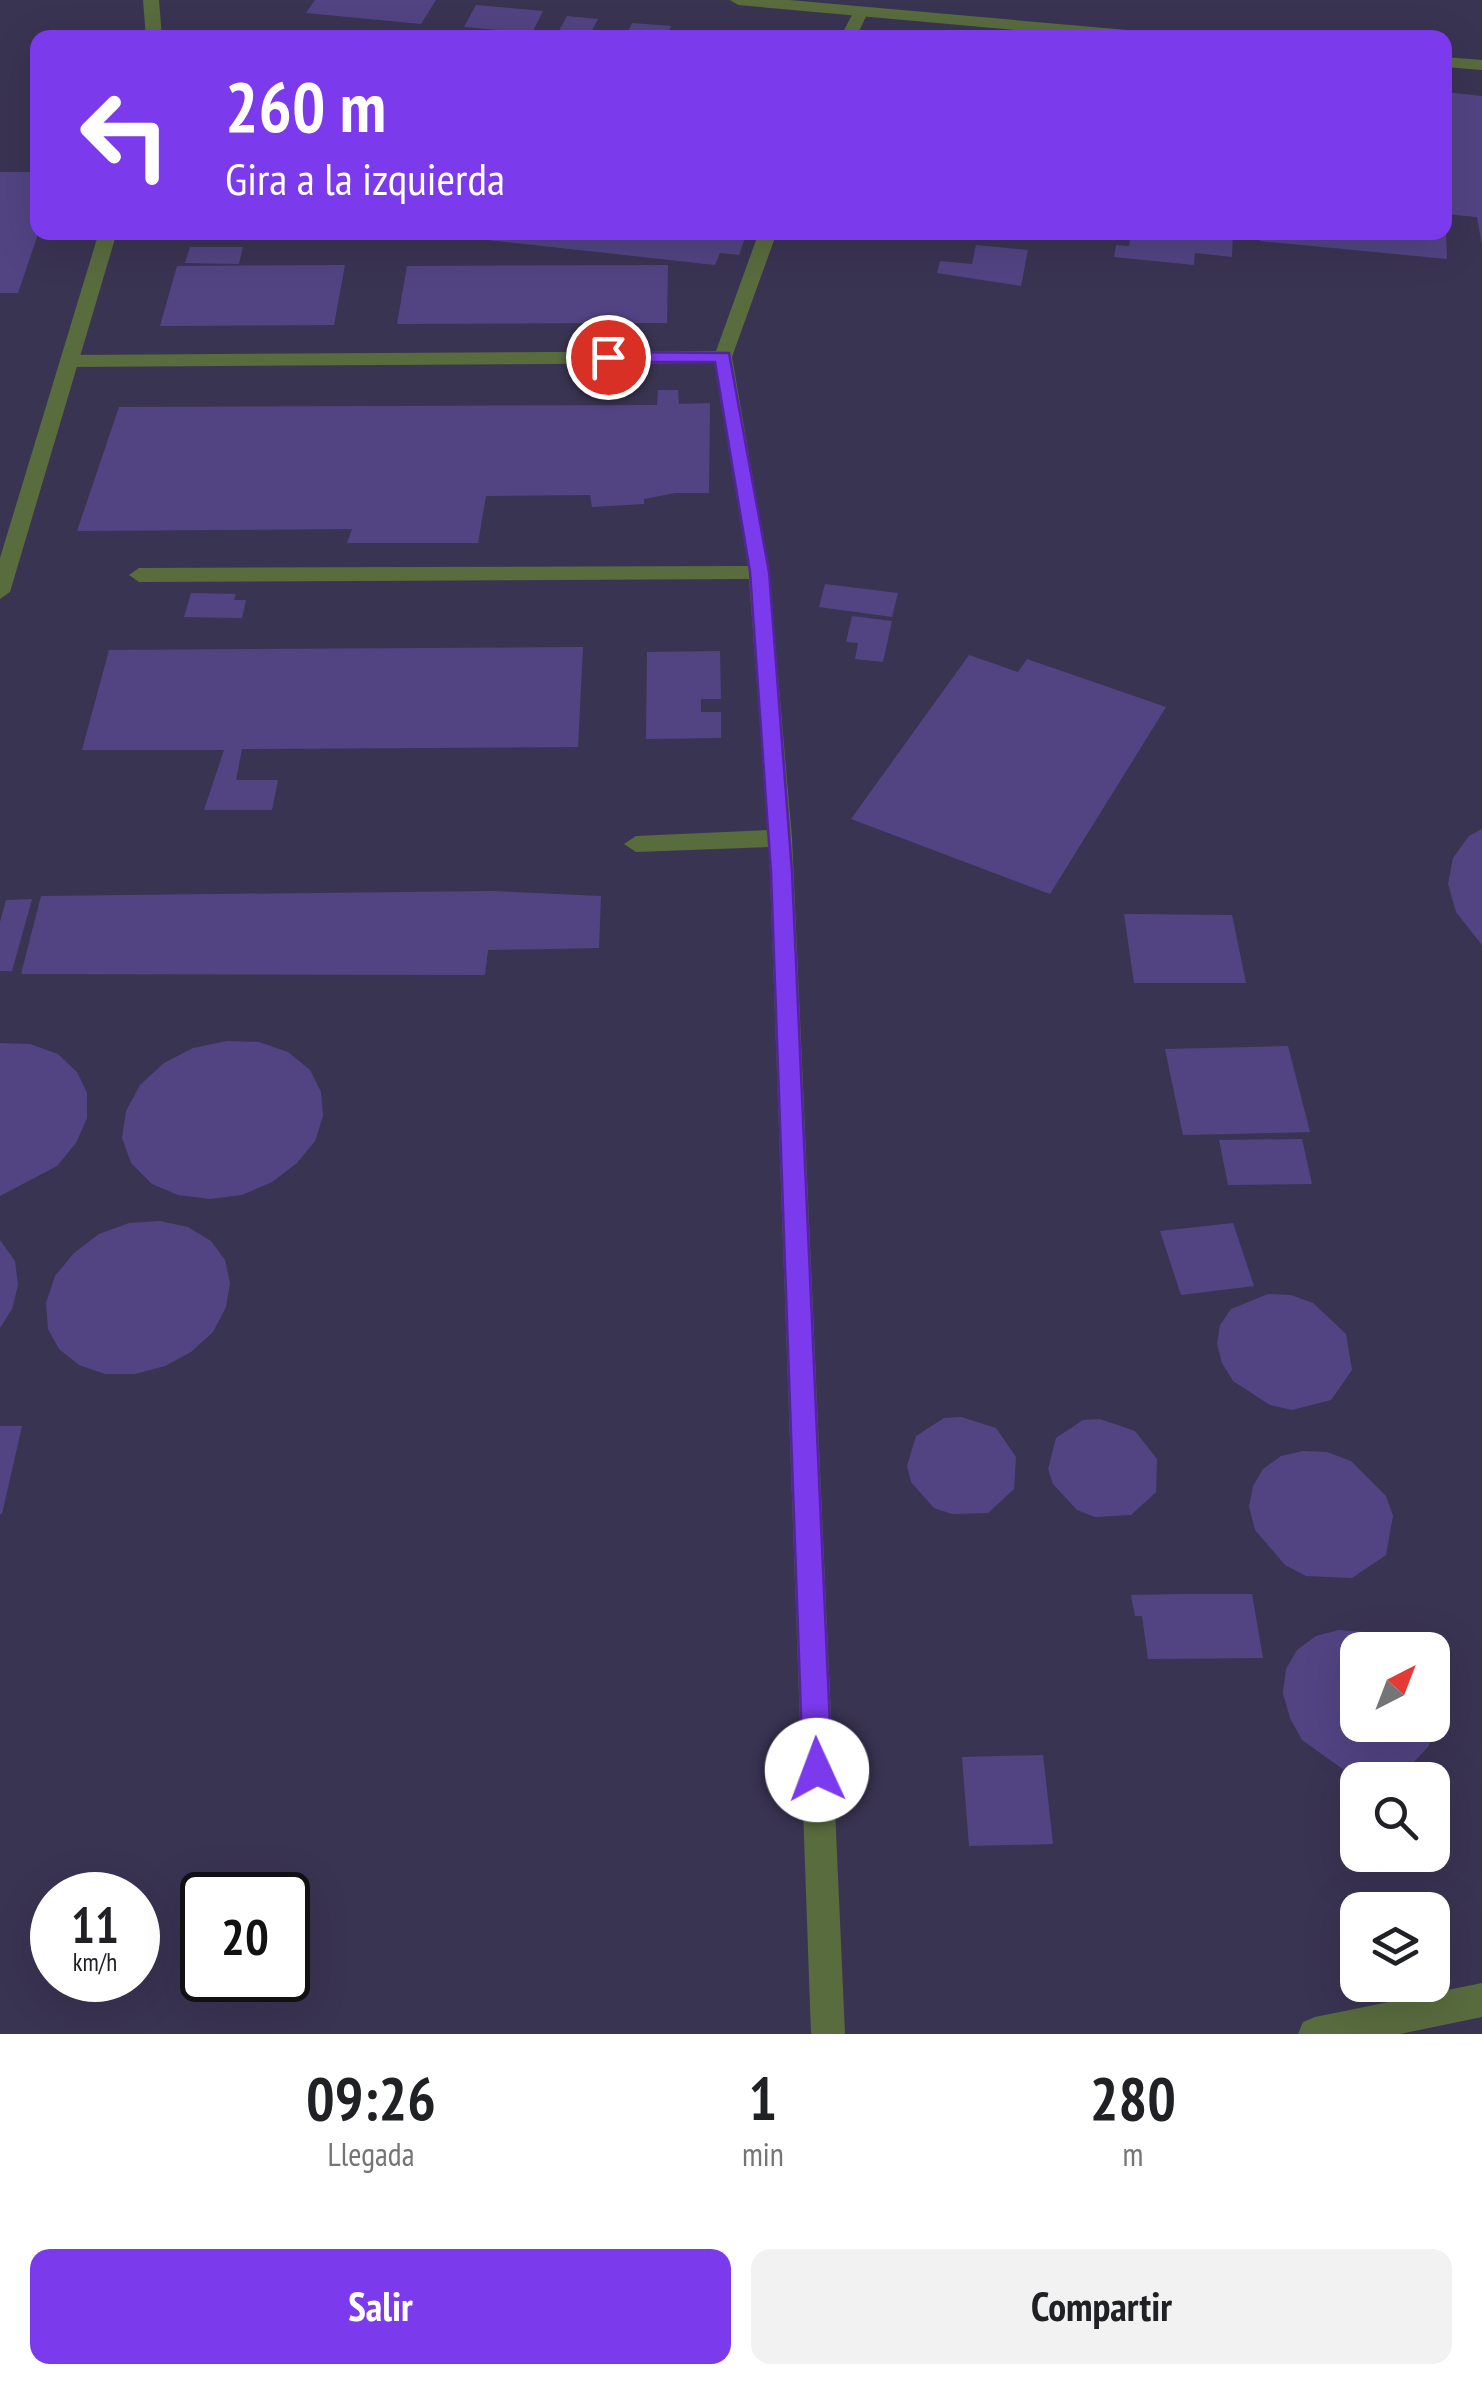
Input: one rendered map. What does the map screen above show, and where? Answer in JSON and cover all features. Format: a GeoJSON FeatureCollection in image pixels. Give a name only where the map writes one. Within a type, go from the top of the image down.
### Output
{"type":"FeatureCollection","features":[{"type":"Feature","properties":{"kind":"street"},"geometry":{"type":"LineString","coordinates":[[150,0],[153,30]]}},
{"type":"Feature","properties":{"kind":"street"},"geometry":{"type":"LineString","coordinates":[[738,0],[1068,30]]}},
{"type":"Feature","properties":{"kind":"street"},"geometry":{"type":"LineString","coordinates":[[852,30],[860,12]]}},
{"type":"Feature","properties":{"kind":"street"},"geometry":{"type":"LineString","coordinates":[[1452,63],[1482,65]]}},
{"type":"Feature","properties":{"kind":"street"},"geometry":{"type":"LineString","coordinates":[[0,592],[106,240]]}},
{"type":"Feature","properties":{"kind":"street"},"geometry":{"type":"LineString","coordinates":[[765,240],[723,356],[759,572],[780,838],[828,2034]]}},
{"type":"Feature","properties":{"kind":"street"},"geometry":{"type":"LineString","coordinates":[[70,361],[723,356]]}},
{"type":"Feature","properties":{"kind":"street"},"geometry":{"type":"LineString","coordinates":[[139,575],[759,572]]}},
{"type":"Feature","properties":{"kind":"street"},"geometry":{"type":"LineString","coordinates":[[636,844],[780,838]]}},
{"type":"Feature","properties":{"kind":"street"},"geometry":{"type":"LineString","coordinates":[[1315,2034],[1482,2000]]}},
{"type":"Feature","properties":{"kind":"shaded area"},"geometry":{"type":"Polygon","coordinates":[[[0,0],[1482,0],[1482,2034],[0,2034],[0,0]]]}},
{"type":"Feature","properties":{"kind":"building"},"geometry":{"type":"Polygon","coordinates":[[[315,0],[436,0],[421,24],[306,13],[315,0]]]}},
{"type":"Feature","properties":{"kind":"building"},"geometry":{"type":"Polygon","coordinates":[[[476,5],[543,11],[534,30],[464,27],[476,5]]]}},
{"type":"Feature","properties":{"kind":"building"},"geometry":{"type":"Polygon","coordinates":[[[567,16],[598,19],[592,30],[559,30],[567,16]]]}},
{"type":"Feature","properties":{"kind":"building"},"geometry":{"type":"Polygon","coordinates":[[[632,23],[671,26],[669,30],[629,30],[632,23]]]}},
{"type":"Feature","properties":{"kind":"building"},"geometry":{"type":"Polygon","coordinates":[[[1452,93],[1482,96],[1482,246],[1477,217],[1452,215],[1452,93]]]}},
{"type":"Feature","properties":{"kind":"building"},"geometry":{"type":"Polygon","coordinates":[[[0,172],[30,172],[30,240],[36,240],[18,293],[0,293],[0,172]]]}},
{"type":"Feature","properties":{"kind":"building"},"geometry":{"type":"Polygon","coordinates":[[[488,240],[744,240],[739,255],[720,253],[715,265],[488,240]]]}},
{"type":"Feature","properties":{"kind":"building"},"geometry":{"type":"Polygon","coordinates":[[[1130,240],[1233,240],[1232,257],[1195,253],[1194,265],[1114,257],[1116,245],[1129,246],[1130,240]]]}},
{"type":"Feature","properties":{"kind":"building"},"geometry":{"type":"Polygon","coordinates":[[[1446,240],[1447,259],[1260,241],[1446,240]]]}},
{"type":"Feature","properties":{"kind":"building"},"geometry":{"type":"Polygon","coordinates":[[[976,245],[1028,250],[1021,286],[937,273],[940,261],[972,264],[976,245]]]}},
{"type":"Feature","properties":{"kind":"building"},"geometry":{"type":"Polygon","coordinates":[[[190,247],[243,247],[239,264],[185,263],[190,247]]]}},
{"type":"Feature","properties":{"kind":"building"},"geometry":{"type":"Polygon","coordinates":[[[345,265],[334,325],[160,326],[177,266],[345,265]]]}},
{"type":"Feature","properties":{"kind":"building"},"geometry":{"type":"Polygon","coordinates":[[[668,265],[667,323],[634,323],[634,331],[599,331],[599,323],[397,324],[407,266],[668,265]]]}},
{"type":"Feature","properties":{"kind":"building"},"geometry":{"type":"Polygon","coordinates":[[[658,390],[678,390],[679,404],[710,403],[709,493],[675,493],[644,499],[644,504],[592,507],[590,495],[486,496],[478,543],[347,543],[352,529],[77,531],[119,407],[657,405],[658,390]]]}},
{"type":"Feature","properties":{"kind":"building"},"geometry":{"type":"Polygon","coordinates":[[[825,584],[898,593],[892,617],[819,607],[825,584]]]}},
{"type":"Feature","properties":{"kind":"building"},"geometry":{"type":"Polygon","coordinates":[[[191,593],[236,594],[234,600],[246,600],[242,618],[184,617],[191,593]]]}},
{"type":"Feature","properties":{"kind":"building"},"geometry":{"type":"Polygon","coordinates":[[[852,616],[892,621],[883,662],[855,659],[858,643],[846,642],[852,616]]]}},
{"type":"Feature","properties":{"kind":"building"},"geometry":{"type":"Polygon","coordinates":[[[583,647],[578,747],[242,749],[236,780],[278,780],[272,810],[204,810],[224,750],[82,750],[109,650],[583,647]]]}},
{"type":"Feature","properties":{"kind":"building"},"geometry":{"type":"Polygon","coordinates":[[[720,651],[721,699],[701,699],[701,712],[721,712],[721,738],[646,739],[647,652],[720,651]]]}},
{"type":"Feature","properties":{"kind":"building"},"geometry":{"type":"Polygon","coordinates":[[[969,655],[1018,672],[1027,659],[1166,707],[1050,894],[851,819],[969,655]]]}},
{"type":"Feature","properties":{"kind":"building"},"geometry":{"type":"Polygon","coordinates":[[[1482,829],[1482,945],[1456,912],[1448,884],[1453,858],[1469,836],[1482,829]]]}},
{"type":"Feature","properties":{"kind":"building"},"geometry":{"type":"Polygon","coordinates":[[[493,891],[601,896],[599,948],[488,950],[485,975],[21,974],[41,896],[493,891]]]}},
{"type":"Feature","properties":{"kind":"building"},"geometry":{"type":"Polygon","coordinates":[[[32,899],[12,971],[0,971],[0,922],[6,900],[32,899]]]}},
{"type":"Feature","properties":{"kind":"building"},"geometry":{"type":"Polygon","coordinates":[[[1124,914],[1232,915],[1246,983],[1134,983],[1124,914]]]}},
{"type":"Feature","properties":{"kind":"building"},"geometry":{"type":"Polygon","coordinates":[[[227,1041],[259,1042],[288,1052],[310,1070],[321,1092],[323,1116],[315,1141],[297,1163],[272,1182],[242,1195],[210,1199],[178,1195],[152,1184],[131,1163],[122,1138],[126,1111],[140,1085],[164,1063],[193,1048],[227,1041]]]}},
{"type":"Feature","properties":{"kind":"building"},"geometry":{"type":"Polygon","coordinates":[[[0,1043],[30,1044],[58,1054],[77,1072],[87,1093],[87,1118],[76,1143],[57,1166],[0,1196],[0,1043]]]}},
{"type":"Feature","properties":{"kind":"building"},"geometry":{"type":"Polygon","coordinates":[[[1288,1046],[1310,1132],[1183,1135],[1165,1049],[1288,1046]]]}},
{"type":"Feature","properties":{"kind":"building"},"geometry":{"type":"Polygon","coordinates":[[[1302,1139],[1312,1184],[1228,1185],[1219,1140],[1302,1139]]]}},
{"type":"Feature","properties":{"kind":"building"},"geometry":{"type":"Polygon","coordinates":[[[160,1221],[188,1227],[211,1241],[225,1260],[230,1283],[226,1307],[213,1332],[191,1352],[165,1366],[135,1374],[105,1374],[79,1365],[59,1349],[48,1329],[46,1303],[55,1276],[74,1253],[99,1234],[129,1223],[160,1221]]]}},
{"type":"Feature","properties":{"kind":"building"},"geometry":{"type":"Polygon","coordinates":[[[1233,1223],[1254,1286],[1181,1295],[1160,1231],[1233,1223]]]}},
{"type":"Feature","properties":{"kind":"building"},"geometry":{"type":"Polygon","coordinates":[[[0,1240],[15,1261],[18,1285],[12,1309],[0,1328],[0,1240]]]}},
{"type":"Feature","properties":{"kind":"building"},"geometry":{"type":"Polygon","coordinates":[[[1268,1294],[1291,1295],[1313,1303],[1346,1334],[1352,1370],[1331,1400],[1292,1410],[1270,1405],[1233,1381],[1222,1363],[1217,1344],[1220,1325],[1231,1309],[1268,1294]]]}},
{"type":"Feature","properties":{"kind":"building"},"geometry":{"type":"Polygon","coordinates":[[[961,1417],[996,1428],[1016,1457],[1014,1489],[988,1513],[952,1514],[934,1508],[911,1482],[907,1466],[916,1436],[944,1418],[961,1417]]]}},
{"type":"Feature","properties":{"kind":"building"},"geometry":{"type":"Polygon","coordinates":[[[1100,1419],[1135,1431],[1157,1459],[1156,1492],[1131,1515],[1095,1517],[1077,1510],[1053,1484],[1048,1469],[1056,1438],[1083,1420],[1100,1419]]]}},
{"type":"Feature","properties":{"kind":"building"},"geometry":{"type":"Polygon","coordinates":[[[0,1426],[22,1426],[2,1514],[0,1514],[0,1426]]]}},
{"type":"Feature","properties":{"kind":"building"},"geometry":{"type":"Polygon","coordinates":[[[1303,1451],[1327,1452],[1351,1461],[1386,1496],[1393,1516],[1386,1555],[1352,1578],[1306,1576],[1285,1565],[1255,1530],[1249,1507],[1253,1486],[1263,1469],[1281,1456],[1303,1451]]]}},
{"type":"Feature","properties":{"kind":"building"},"geometry":{"type":"Polygon","coordinates":[[[1252,1594],[1263,1658],[1148,1659],[1142,1616],[1135,1616],[1131,1595],[1252,1594]]]}},
{"type":"Feature","properties":{"kind":"building"},"geometry":{"type":"Polygon","coordinates":[[[1339,1630],[1364,1632],[1340,1632],[1340,1742],[1430,1742],[1414,1762],[1340,1762],[1340,1767],[1302,1740],[1283,1693],[1286,1669],[1297,1650],[1316,1636],[1339,1630]]]}},
{"type":"Feature","properties":{"kind":"building"},"geometry":{"type":"Polygon","coordinates":[[[1043,1755],[1053,1844],[969,1846],[962,1757],[1043,1755]]]}},
{"type":"Feature","properties":{"kind":"route"},"geometry":{"type":"LineString","coordinates":[[608,357],[723,356],[759,572],[782,872],[817,1770]]}}]}
